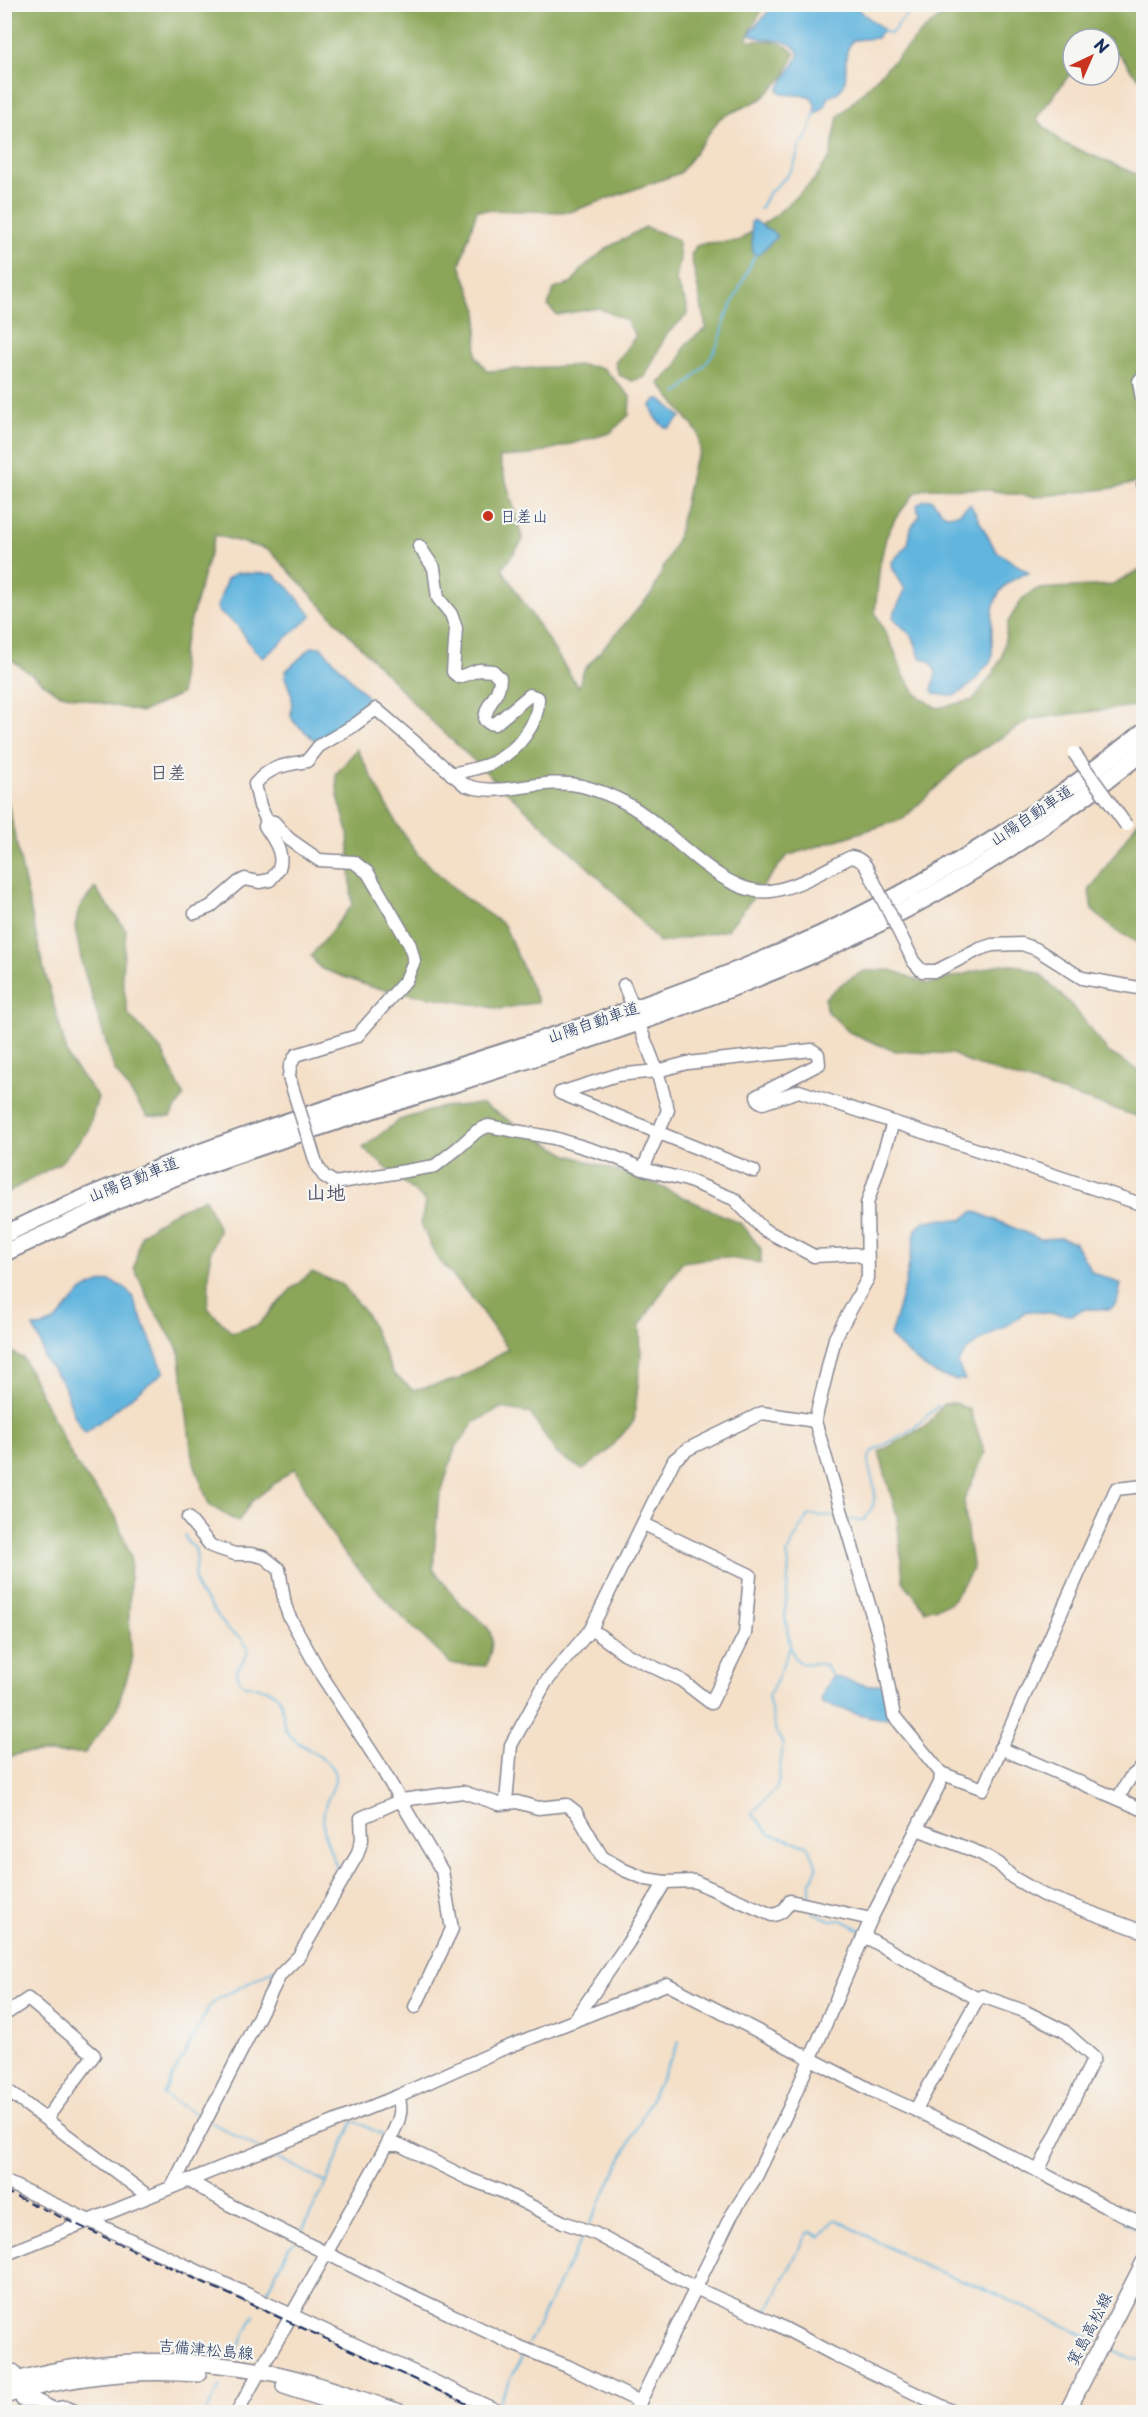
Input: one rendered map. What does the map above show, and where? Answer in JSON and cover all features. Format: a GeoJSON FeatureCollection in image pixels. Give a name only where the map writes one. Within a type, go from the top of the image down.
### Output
{"type":"FeatureCollection","features":[{"type":"Feature","properties":{"kind":"highway","name":"山陽自動車道"},"geometry":{"type":"LineString","coordinates":[[4,1235],[125,1182],[255,1132],[600,1020],[790,948],[873,909],[993,841],[1057,799],[1143,731]]}},
{"type":"Feature","properties":{"kind":"highway","name":"山陽自動車道"},"geometry":{"type":"LineString","coordinates":[[4,1252],[141,1190],[204,1166],[607,1034],[710,997],[801,960],[930,896],[1002,854],[1082,798],[1143,751]]}},
{"type":"Feature","properties":{"kind":"main road","name":"箕島高松線"},"geometry":{"type":"LineString","coordinates":[[1067,2412],[1137,2290],[1143,2262]]}},
{"type":"Feature","properties":{"kind":"main road","name":"吉備津松島線"},"geometry":{"type":"LineString","coordinates":[[10,2385],[159,2372],[257,2376],[298,2379],[400,2412]]}},
{"type":"Feature","properties":{"kind":"main road","name":"吉備津松島線"},"geometry":{"type":"LineString","coordinates":[[257,2376],[364,2412]]}},
{"type":"Feature","properties":{"kind":"street"},"geometry":{"type":"LineString","coordinates":[[1143,376],[1139,381],[1143,411]]}},
{"type":"Feature","properties":{"kind":"street"},"geometry":{"type":"LineString","coordinates":[[419,546],[434,568],[438,597],[452,614],[456,627],[457,642],[452,661],[453,672],[459,677],[479,670],[493,671],[500,678],[500,688],[488,707],[485,720],[495,724],[530,695],[538,698],[536,715],[529,732],[508,753],[494,762],[451,774]]}},
{"type":"Feature","properties":{"kind":"street"},"geometry":{"type":"LineString","coordinates":[[195,914],[210,907],[245,879],[260,882],[270,880],[280,867],[274,838],[265,826],[267,821],[260,806],[255,784],[276,766],[307,761],[318,746],[353,726],[376,709],[465,785],[478,790],[499,790],[559,782],[604,792],[645,815],[699,859],[732,882],[747,889],[759,892],[783,889],[851,857],[858,858],[864,862],[913,961],[922,971],[936,971],[986,947],[1022,944],[1060,962],[1072,973],[1082,978],[1143,989]]}},
{"type":"Feature","properties":{"kind":"street"},"geometry":{"type":"LineString","coordinates":[[1074,753],[1126,825]]}},
{"type":"Feature","properties":{"kind":"street"},"geometry":{"type":"LineString","coordinates":[[267,821],[274,822],[289,839],[319,860],[354,862],[362,867],[368,873],[410,945],[414,961],[406,980],[357,1036],[296,1055],[290,1066],[289,1077],[317,1166],[324,1176],[335,1183],[435,1166],[477,1131],[488,1126],[554,1138],[612,1156],[643,1169],[687,1180],[734,1199],[763,1229],[814,1256],[855,1254],[866,1258]]}},
{"type":"Feature","properties":{"kind":"street"},"geometry":{"type":"LineString","coordinates":[[624,985],[631,1002]]}},
{"type":"Feature","properties":{"kind":"street"},"geometry":{"type":"LineString","coordinates":[[641,1030],[657,1071],[668,1110],[643,1169]]}},
{"type":"Feature","properties":{"kind":"street"},"geometry":{"type":"LineString","coordinates":[[754,1171],[560,1093],[617,1075],[657,1071],[687,1063],[812,1050],[818,1054],[819,1064],[775,1088],[760,1093],[757,1096],[759,1101],[763,1103],[799,1091],[1143,1205]]}},
{"type":"Feature","properties":{"kind":"street"},"geometry":{"type":"LineString","coordinates":[[893,1123],[867,1204],[868,1278],[836,1338],[815,1421],[880,1642],[894,1716],[941,1773],[983,1789],[1116,1489],[1143,1486]]}},
{"type":"Feature","properties":{"kind":"street"},"geometry":{"type":"LineString","coordinates":[[506,1802],[511,1745],[546,1682],[591,1629],[674,1460],[688,1449],[762,1413],[815,1421]]}},
{"type":"Feature","properties":{"kind":"street"},"geometry":{"type":"LineString","coordinates":[[188,1518],[211,1546],[235,1554],[264,1557],[279,1569],[289,1616],[322,1676],[401,1800],[442,1871],[452,1929],[416,2007]]}},
{"type":"Feature","properties":{"kind":"street"},"geometry":{"type":"LineString","coordinates":[[591,1629],[624,1653],[681,1680],[711,1703],[745,1634],[750,1575],[644,1524]]}},
{"type":"Feature","properties":{"kind":"street"},"geometry":{"type":"LineString","coordinates":[[1000,1748],[1143,1810]]}},
{"type":"Feature","properties":{"kind":"street"},"geometry":{"type":"LineString","coordinates":[[1118,1798],[1130,1778],[1143,1766]]}},
{"type":"Feature","properties":{"kind":"street"},"geometry":{"type":"LineString","coordinates":[[188,2180],[230,2205],[298,2239],[515,2345],[567,2366],[638,2407],[731,2216],[756,2177],[871,1919],[940,1783],[941,1773]]}},
{"type":"Feature","properties":{"kind":"street"},"geometry":{"type":"LineString","coordinates":[[172,2187],[280,1975],[299,1956],[357,1855],[362,1840],[361,1818],[401,1800],[463,1792],[499,1804],[517,1802],[538,1808],[567,1805],[584,1823],[602,1857],[646,1879],[664,1882],[694,1881],[772,1914],[778,1914],[784,1910],[790,1901],[871,1919]]}},
{"type":"Feature","properties":{"kind":"street"},"geometry":{"type":"LineString","coordinates":[[917,1829],[982,1854],[999,1864],[1012,1878],[1043,1895],[1143,1932]]}},
{"type":"Feature","properties":{"kind":"street"},"geometry":{"type":"LineString","coordinates":[[574,2021],[634,1932],[664,1882]]}},
{"type":"Feature","properties":{"kind":"street"},"geometry":{"type":"LineString","coordinates":[[864,1936],[978,1999]]}},
{"type":"Feature","properties":{"kind":"street"},"geometry":{"type":"LineString","coordinates":[[4,2255],[398,2096],[500,2050],[667,1983],[872,2090],[916,2109],[1112,2211],[1143,2224]]}},
{"type":"Feature","properties":{"kind":"street"},"geometry":{"type":"LineString","coordinates":[[916,2109],[978,1999],[982,1996],[1033,2015],[1064,2031],[1094,2058],[1038,2171]]}},
{"type":"Feature","properties":{"kind":"street"},"geometry":{"type":"LineString","coordinates":[[4,2015],[28,1999],[94,2055],[46,2119]]}},
{"type":"Feature","properties":{"kind":"street"},"geometry":{"type":"LineString","coordinates":[[4,2088],[148,2196]]}},
{"type":"Feature","properties":{"kind":"street"},"geometry":{"type":"LineString","coordinates":[[237,2412],[387,2145],[400,2119],[402,2105],[398,2096]]}},
{"type":"Feature","properties":{"kind":"street"},"geometry":{"type":"LineString","coordinates":[[387,2145],[400,2145],[563,2222],[596,2234],[695,2288],[774,2323],[954,2412]]}},
{"type":"Feature","properties":{"kind":"street"},"geometry":{"type":"LineString","coordinates":[[4,2181],[500,2412]]}},
{"type":"Feature","properties":{"kind":"street"},"geometry":{"type":"LineString","coordinates":[[10,2385],[22,2400],[36,2400],[54,2409],[77,2412]]}},
{"type":"Feature","properties":{"kind":"green space"},"geometry":{"type":"Polygon","coordinates":[[[5,5],[779,5],[763,7],[748,39],[780,43],[795,54],[784,77],[761,99],[720,118],[680,173],[570,212],[477,210],[460,265],[478,310],[476,356],[487,371],[581,365],[603,368],[630,396],[629,415],[610,433],[531,455],[499,457],[523,540],[502,569],[578,687],[584,670],[652,593],[678,536],[693,464],[700,453],[699,434],[659,383],[676,368],[686,344],[706,328],[691,255],[696,246],[738,241],[777,214],[813,181],[830,157],[838,117],[928,26],[958,5],[1143,5],[1143,79],[1133,73],[1121,56],[1121,27],[1061,27],[1061,86],[1036,119],[1063,143],[1143,177],[1143,481],[1115,488],[1033,497],[982,489],[927,488],[915,493],[895,519],[886,538],[880,564],[875,612],[904,676],[917,695],[937,708],[973,700],[994,672],[1002,656],[1008,622],[1022,599],[1037,589],[1111,585],[1143,568],[1143,705],[1031,719],[965,760],[903,819],[787,856],[727,930],[660,943],[612,890],[424,714],[269,550],[215,535],[182,651],[181,694],[142,712],[57,693],[5,655],[5,5]]]}},
{"type":"Feature","properties":{"kind":"green space"},"geometry":{"type":"Polygon","coordinates":[[[645,227],[677,239],[680,258],[676,281],[687,305],[687,315],[666,335],[645,377],[632,381],[619,375],[615,363],[636,336],[626,320],[598,308],[557,315],[548,306],[554,289],[572,283],[583,268],[607,248],[645,227]]]}},
{"type":"Feature","properties":{"kind":"green space"},"geometry":{"type":"Polygon","coordinates":[[[357,749],[397,824],[418,855],[461,895],[504,925],[538,1002],[501,1009],[371,987],[320,968],[311,956],[352,905],[348,832],[338,796],[336,774],[357,749]]]}},
{"type":"Feature","properties":{"kind":"green space"},"geometry":{"type":"Polygon","coordinates":[[[4,785],[41,958],[69,1060],[98,1097],[88,1131],[60,1163],[5,1194],[4,785]]]}},
{"type":"Feature","properties":{"kind":"green space"},"geometry":{"type":"Polygon","coordinates":[[[1143,814],[1143,945],[1116,931],[1092,910],[1089,891],[1143,814]]]}},
{"type":"Feature","properties":{"kind":"green space"},"geometry":{"type":"Polygon","coordinates":[[[95,888],[126,930],[122,975],[128,1014],[162,1051],[184,1096],[170,1117],[147,1116],[114,1069],[82,964],[75,927],[79,908],[95,888]]]}},
{"type":"Feature","properties":{"kind":"green space"},"geometry":{"type":"Polygon","coordinates":[[[1002,964],[1021,966],[1040,974],[1076,1010],[1108,1052],[1143,1073],[1143,1118],[970,1063],[953,1054],[894,1051],[849,1032],[826,1010],[825,998],[844,982],[864,971],[891,970],[928,984],[1002,964]]]}},
{"type":"Feature","properties":{"kind":"green space"},"geometry":{"type":"Polygon","coordinates":[[[482,1104],[566,1154],[655,1184],[742,1224],[761,1249],[761,1263],[722,1257],[682,1262],[640,1325],[641,1358],[634,1421],[606,1453],[583,1470],[557,1454],[530,1413],[501,1408],[475,1422],[455,1448],[438,1503],[433,1569],[456,1599],[481,1620],[490,1633],[491,1652],[486,1666],[451,1664],[394,1609],[340,1548],[295,1468],[251,1502],[238,1522],[209,1505],[192,1457],[179,1350],[152,1307],[134,1268],[141,1235],[168,1215],[205,1198],[219,1230],[210,1254],[208,1308],[232,1333],[258,1325],[290,1290],[312,1272],[343,1285],[368,1317],[393,1373],[413,1390],[459,1379],[508,1349],[472,1298],[435,1255],[421,1224],[425,1201],[363,1148],[399,1120],[443,1107],[482,1104]]]}},
{"type":"Feature","properties":{"kind":"green space"},"geometry":{"type":"Polygon","coordinates":[[[5,1349],[23,1358],[76,1464],[115,1515],[131,1557],[129,1617],[132,1662],[116,1711],[85,1753],[21,1753],[5,1759],[5,1349]]]}},
{"type":"Feature","properties":{"kind":"green space"},"geometry":{"type":"Polygon","coordinates":[[[955,1403],[970,1410],[985,1453],[964,1500],[973,1569],[950,1604],[925,1610],[903,1581],[897,1516],[879,1452],[929,1424],[943,1404],[955,1403]]]}},
{"type":"Feature","properties":{"kind":"water"},"geometry":{"type":"Polygon","coordinates":[[[790,5],[852,5],[883,29],[877,38],[853,40],[846,56],[843,87],[828,97],[826,105],[818,113],[815,113],[815,104],[810,96],[782,94],[778,90],[797,59],[799,53],[794,47],[783,42],[750,35],[771,9],[790,5]]]}},
{"type":"Feature","properties":{"kind":"water"},"geometry":{"type":"Polygon","coordinates":[[[753,220],[778,236],[758,255],[753,253],[751,222],[753,220]]]}},
{"type":"Feature","properties":{"kind":"water"},"geometry":{"type":"Polygon","coordinates":[[[657,399],[661,399],[681,417],[669,428],[660,423],[653,412],[651,405],[657,399]]]}},
{"type":"Feature","properties":{"kind":"water"},"geometry":{"type":"Polygon","coordinates":[[[931,499],[945,515],[958,514],[970,504],[996,551],[1029,573],[1014,579],[997,596],[992,619],[992,659],[971,685],[954,696],[935,694],[932,690],[936,673],[931,662],[920,657],[913,637],[893,618],[905,589],[893,569],[892,562],[908,544],[911,528],[919,516],[917,505],[924,500],[931,499]]]}},
{"type":"Feature","properties":{"kind":"water"},"geometry":{"type":"Polygon","coordinates":[[[236,573],[273,574],[289,588],[312,616],[263,658],[254,650],[237,625],[219,612],[217,607],[227,579],[236,573]]]}},
{"type":"Feature","properties":{"kind":"water"},"geometry":{"type":"Polygon","coordinates":[[[312,647],[321,647],[372,702],[351,720],[316,741],[294,722],[291,716],[292,696],[285,677],[286,671],[312,647]]]}},
{"type":"Feature","properties":{"kind":"water"},"geometry":{"type":"Polygon","coordinates":[[[974,1211],[1040,1239],[1061,1238],[1074,1242],[1092,1272],[1121,1284],[1117,1303],[1110,1309],[1085,1309],[1072,1315],[1026,1311],[1013,1322],[981,1340],[967,1351],[958,1364],[965,1380],[943,1376],[923,1366],[890,1336],[905,1285],[916,1229],[924,1222],[945,1219],[962,1220],[974,1211]]]}},
{"type":"Feature","properties":{"kind":"water"},"geometry":{"type":"Polygon","coordinates":[[[110,1281],[124,1287],[132,1296],[164,1372],[85,1433],[75,1417],[63,1383],[44,1359],[40,1341],[33,1327],[52,1323],[86,1289],[110,1281]]]}},
{"type":"Feature","properties":{"kind":"water"},"geometry":{"type":"Polygon","coordinates":[[[832,1676],[868,1686],[881,1684],[884,1687],[890,1717],[876,1718],[824,1704],[821,1701],[823,1693],[832,1676]]]}},
{"type":"Feature","properties":{"kind":"waterway"},"geometry":{"type":"LineString","coordinates":[[881,30],[891,34],[903,18],[922,4]]}},
{"type":"Feature","properties":{"kind":"waterway"},"geometry":{"type":"LineString","coordinates":[[760,209],[768,194],[794,166],[800,145],[808,135],[816,110]]}},
{"type":"Feature","properties":{"kind":"waterway"},"geometry":{"type":"LineString","coordinates":[[677,394],[701,370],[714,352],[724,321],[755,255]]}},
{"type":"Feature","properties":{"kind":"waterway"},"geometry":{"type":"LineString","coordinates":[[848,1520],[864,1520],[871,1509],[875,1490],[869,1466],[872,1452],[914,1428],[938,1406]]}},
{"type":"Feature","properties":{"kind":"waterway"},"geometry":{"type":"LineString","coordinates":[[809,1901],[811,1882],[817,1867],[810,1849],[807,1845],[769,1834],[752,1813],[776,1789],[778,1784],[783,1744],[776,1732],[768,1696],[790,1646],[785,1616],[789,1565],[787,1553],[807,1517],[811,1515],[839,1517]]}},
{"type":"Feature","properties":{"kind":"waterway"},"geometry":{"type":"LineString","coordinates":[[185,1536],[189,1544],[195,1548],[197,1560],[194,1574],[198,1592],[228,1630],[241,1638],[248,1648],[248,1653],[237,1670],[239,1681],[248,1686],[269,1690],[278,1696],[288,1734],[322,1758],[333,1770],[335,1780],[325,1807],[323,1824],[339,1873],[336,1879]]}},
{"type":"Feature","properties":{"kind":"waterway"},"geometry":{"type":"LineString","coordinates":[[790,1646],[800,1663],[825,1665],[831,1674]]}},
{"type":"Feature","properties":{"kind":"waterway"},"geometry":{"type":"LineString","coordinates":[[812,1912],[830,1920],[842,1920],[861,1930]]}},
{"type":"Feature","properties":{"kind":"waterway"},"geometry":{"type":"LineString","coordinates":[[203,2118],[163,2095],[209,2007],[218,1999],[283,1965]]}},
{"type":"Feature","properties":{"kind":"waterway"},"geometry":{"type":"LineString","coordinates":[[589,2225],[679,2042]]}},
{"type":"Feature","properties":{"kind":"waterway"},"geometry":{"type":"LineString","coordinates":[[211,2122],[258,2148]]}},
{"type":"Feature","properties":{"kind":"waterway"},"geometry":{"type":"LineString","coordinates":[[327,2182],[353,2122],[384,2136]]}},
{"type":"Feature","properties":{"kind":"waterway"},"geometry":{"type":"LineString","coordinates":[[269,2153],[326,2183],[300,2235]]}},
{"type":"Feature","properties":{"kind":"waterway"},"geometry":{"type":"LineString","coordinates":[[765,2314],[808,2233],[811,2232],[821,2237],[835,2219],[926,2267],[983,2288],[1097,2341]]}},
{"type":"Feature","properties":{"kind":"waterway"},"geometry":{"type":"LineString","coordinates":[[1124,2222],[1144,2232]]}},
{"type":"Feature","properties":{"kind":"waterway"},"geometry":{"type":"LineString","coordinates":[[528,2344],[584,2234]]}},
{"type":"Feature","properties":{"kind":"waterway"},"geometry":{"type":"LineString","coordinates":[[264,2297],[289,2247],[295,2242]]}},
{"type":"Feature","properties":{"kind":"waterway"},"geometry":{"type":"LineString","coordinates":[[1138,2259],[1144,2248]]}},
{"type":"Feature","properties":{"kind":"waterway"},"geometry":{"type":"LineString","coordinates":[[235,2354],[254,2315]]}},
{"type":"Feature","properties":{"kind":"waterway"},"geometry":{"type":"LineString","coordinates":[[1107,2347],[1144,2361]]}},
{"type":"Feature","properties":{"kind":"waterway"},"geometry":{"type":"LineString","coordinates":[[497,2405],[524,2353]]}},
{"type":"Feature","properties":{"kind":"waterway"},"geometry":{"type":"LineString","coordinates":[[206,2412],[220,2386]]}},
{"type":"Feature","properties":{"kind":"railway"},"geometry":{"type":"LineString","coordinates":[[4,2191],[485,2412]]}},
{"type":"Feature","properties":{"kind":"place","name":"日差山"},"geometry":{"type":"Point","coordinates":[488,516]}},
{"type":"Feature","properties":{"kind":"district","name":"日差"},"geometry":{"type":"Point","coordinates":[168,773]}},
{"type":"Feature","properties":{"kind":"district","name":"山地"},"geometry":{"type":"Point","coordinates":[326,1193]}}]}
